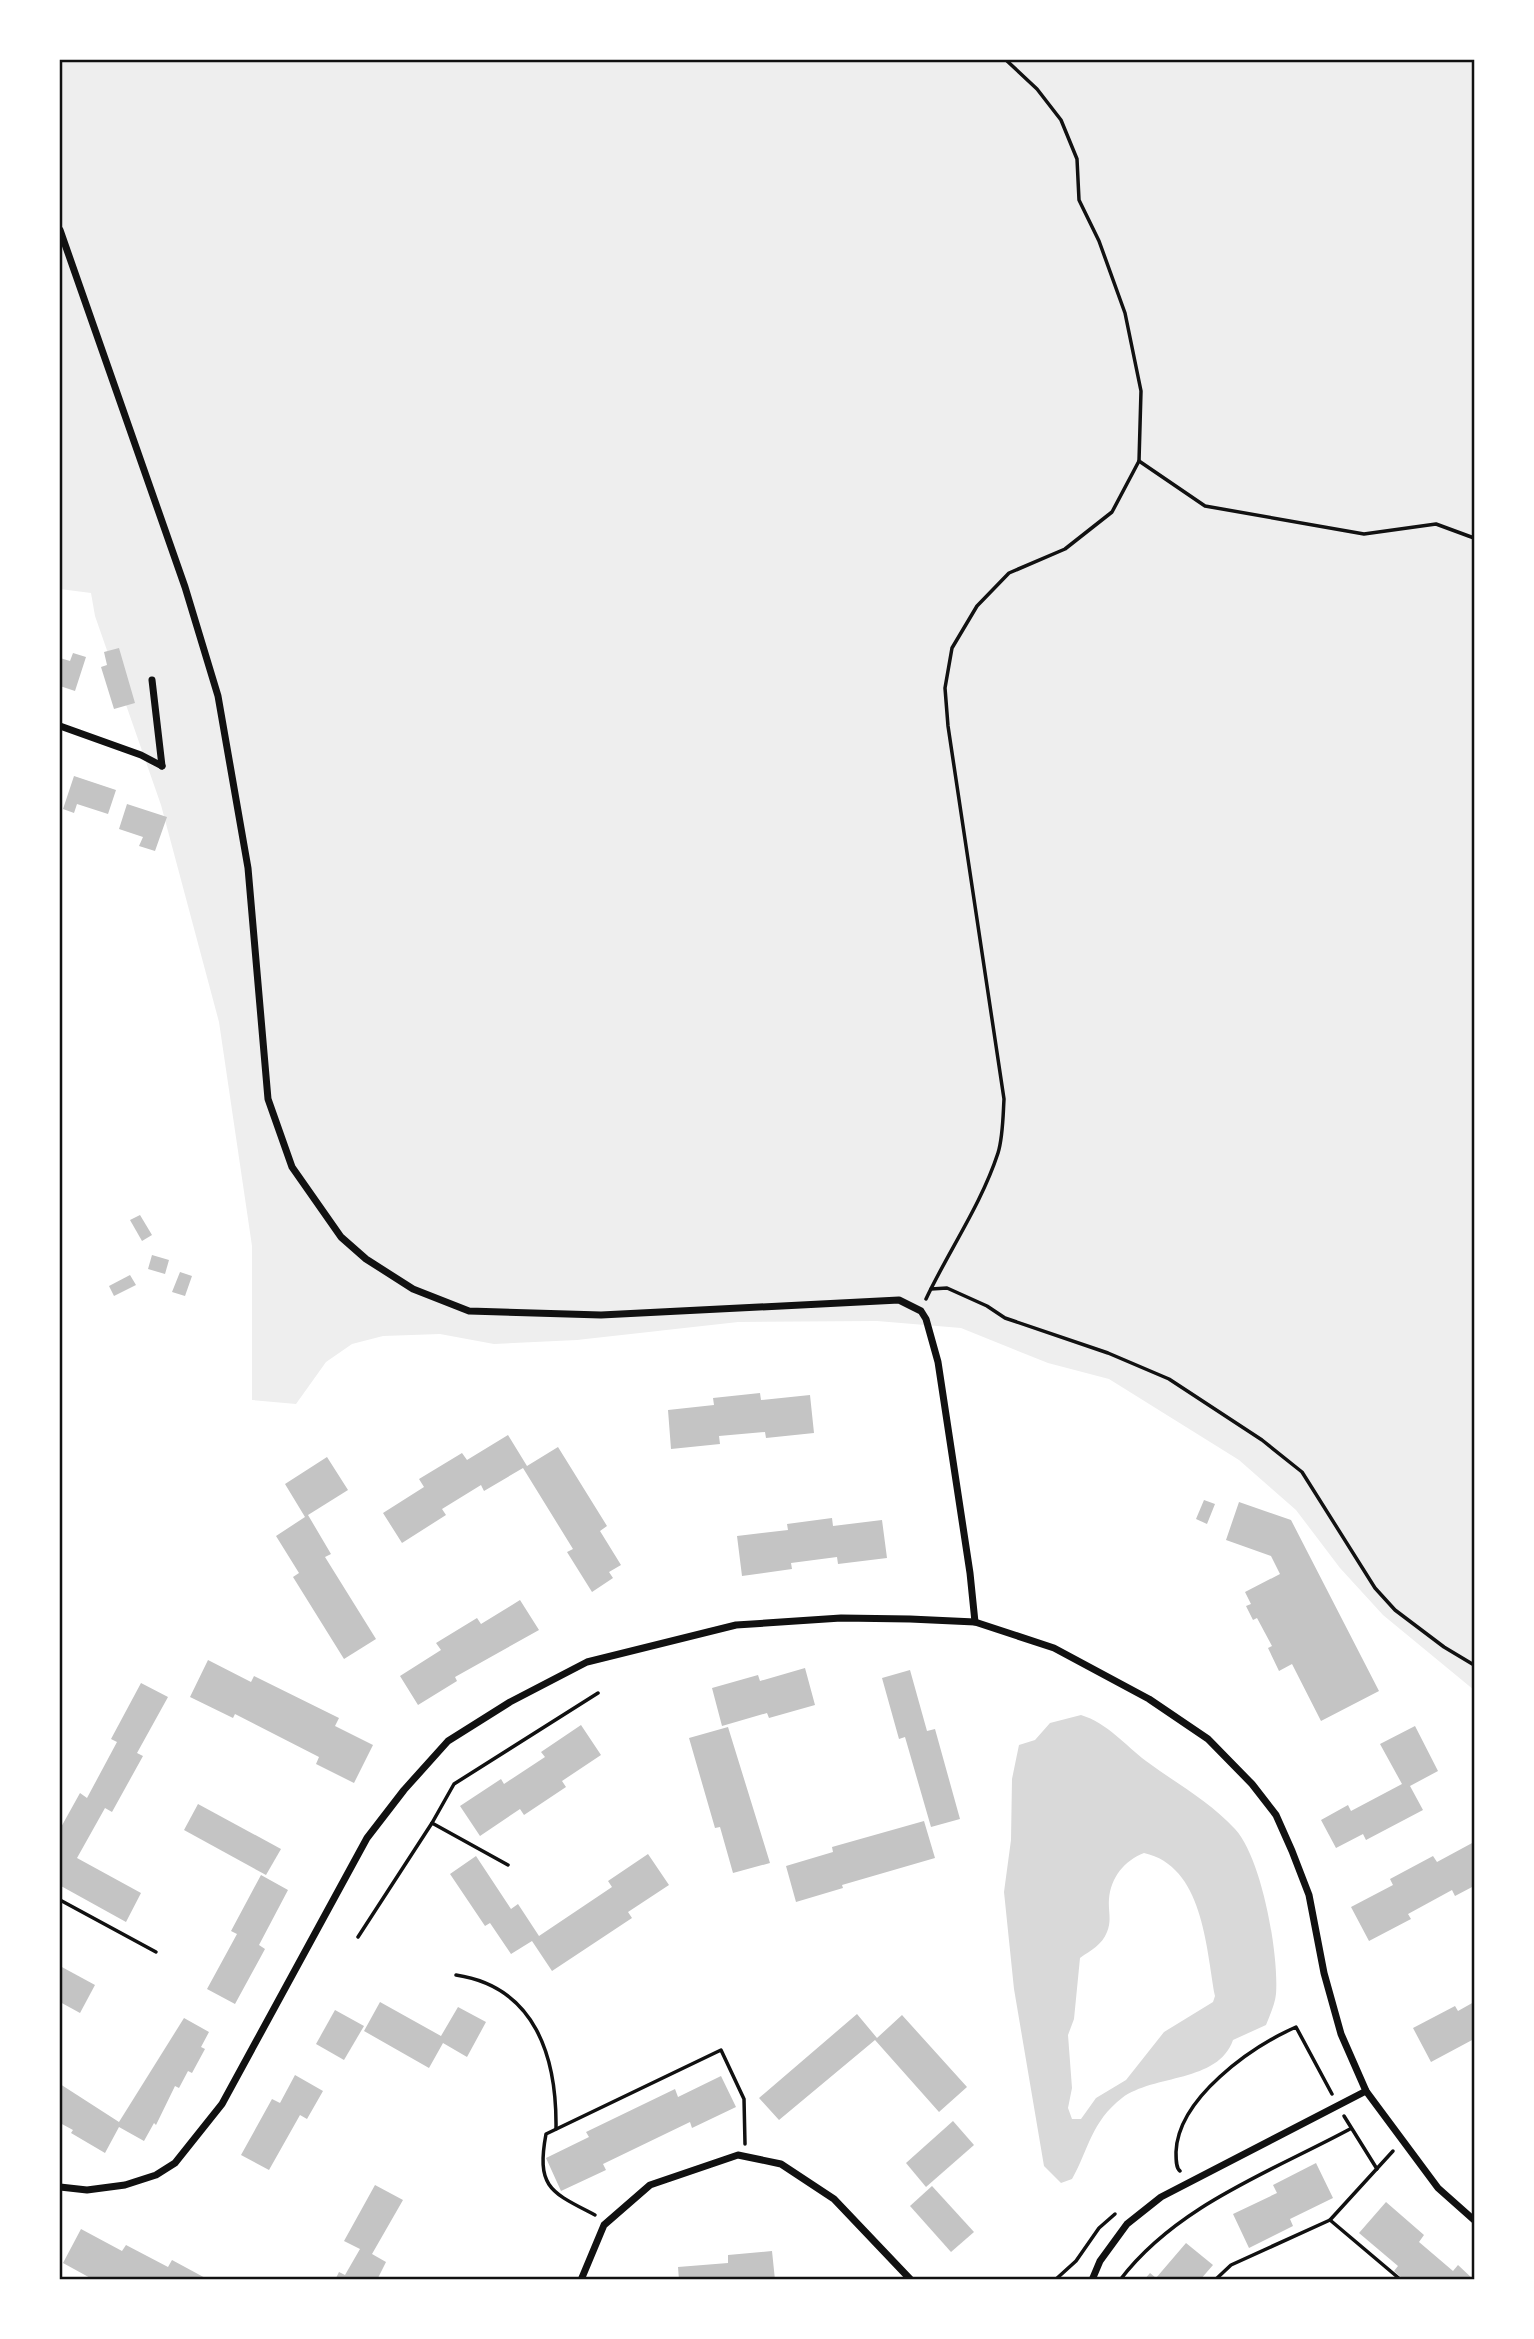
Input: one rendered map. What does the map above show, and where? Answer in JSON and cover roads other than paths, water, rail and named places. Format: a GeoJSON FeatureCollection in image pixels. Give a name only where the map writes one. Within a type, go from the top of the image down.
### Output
{"type":"FeatureCollection","features":[{"type":"Feature","properties":{"kind":"street"},"geometry":{"type":"LineString","coordinates":[[60,230],[186,587],[218,696],[248,869],[268,1099],[292,1167],[341,1237],[366,1259],[413,1289],[469,1311],[601,1315],[899,1300],[920,1311],[926,1319],[937,1362],[970,1573],[975,1622]]}},
{"type":"Feature","properties":{"kind":"street"},"geometry":{"type":"LineString","coordinates":[[60,726],[141,755],[162,766],[152,680]]}},
{"type":"Feature","properties":{"kind":"street"},"geometry":{"type":"LineString","coordinates":[[60,2187],[87,2190],[125,2185],[156,2175],[175,2163],[222,2104],[367,1838],[404,1790],[448,1741],[510,1702],[587,1662],[736,1625],[841,1618],[975,1622],[1054,1648],[1149,1699],[1208,1739],[1252,1784],[1276,1815],[1305,1884],[1341,2034],[1366,2091],[1438,2188],[1475,2220]]}},
{"type":"Feature","properties":{"kind":"street"},"geometry":{"type":"LineString","coordinates":[[1093,2280],[1100,2261],[1127,2224],[1161,2197],[1366,2091]]}},
{"type":"Feature","properties":{"kind":"street"},"geometry":{"type":"LineString","coordinates":[[581,2280],[604,2225],[650,2185],[738,2155],[780,2164],[834,2199],[911,2280]]}}]}
